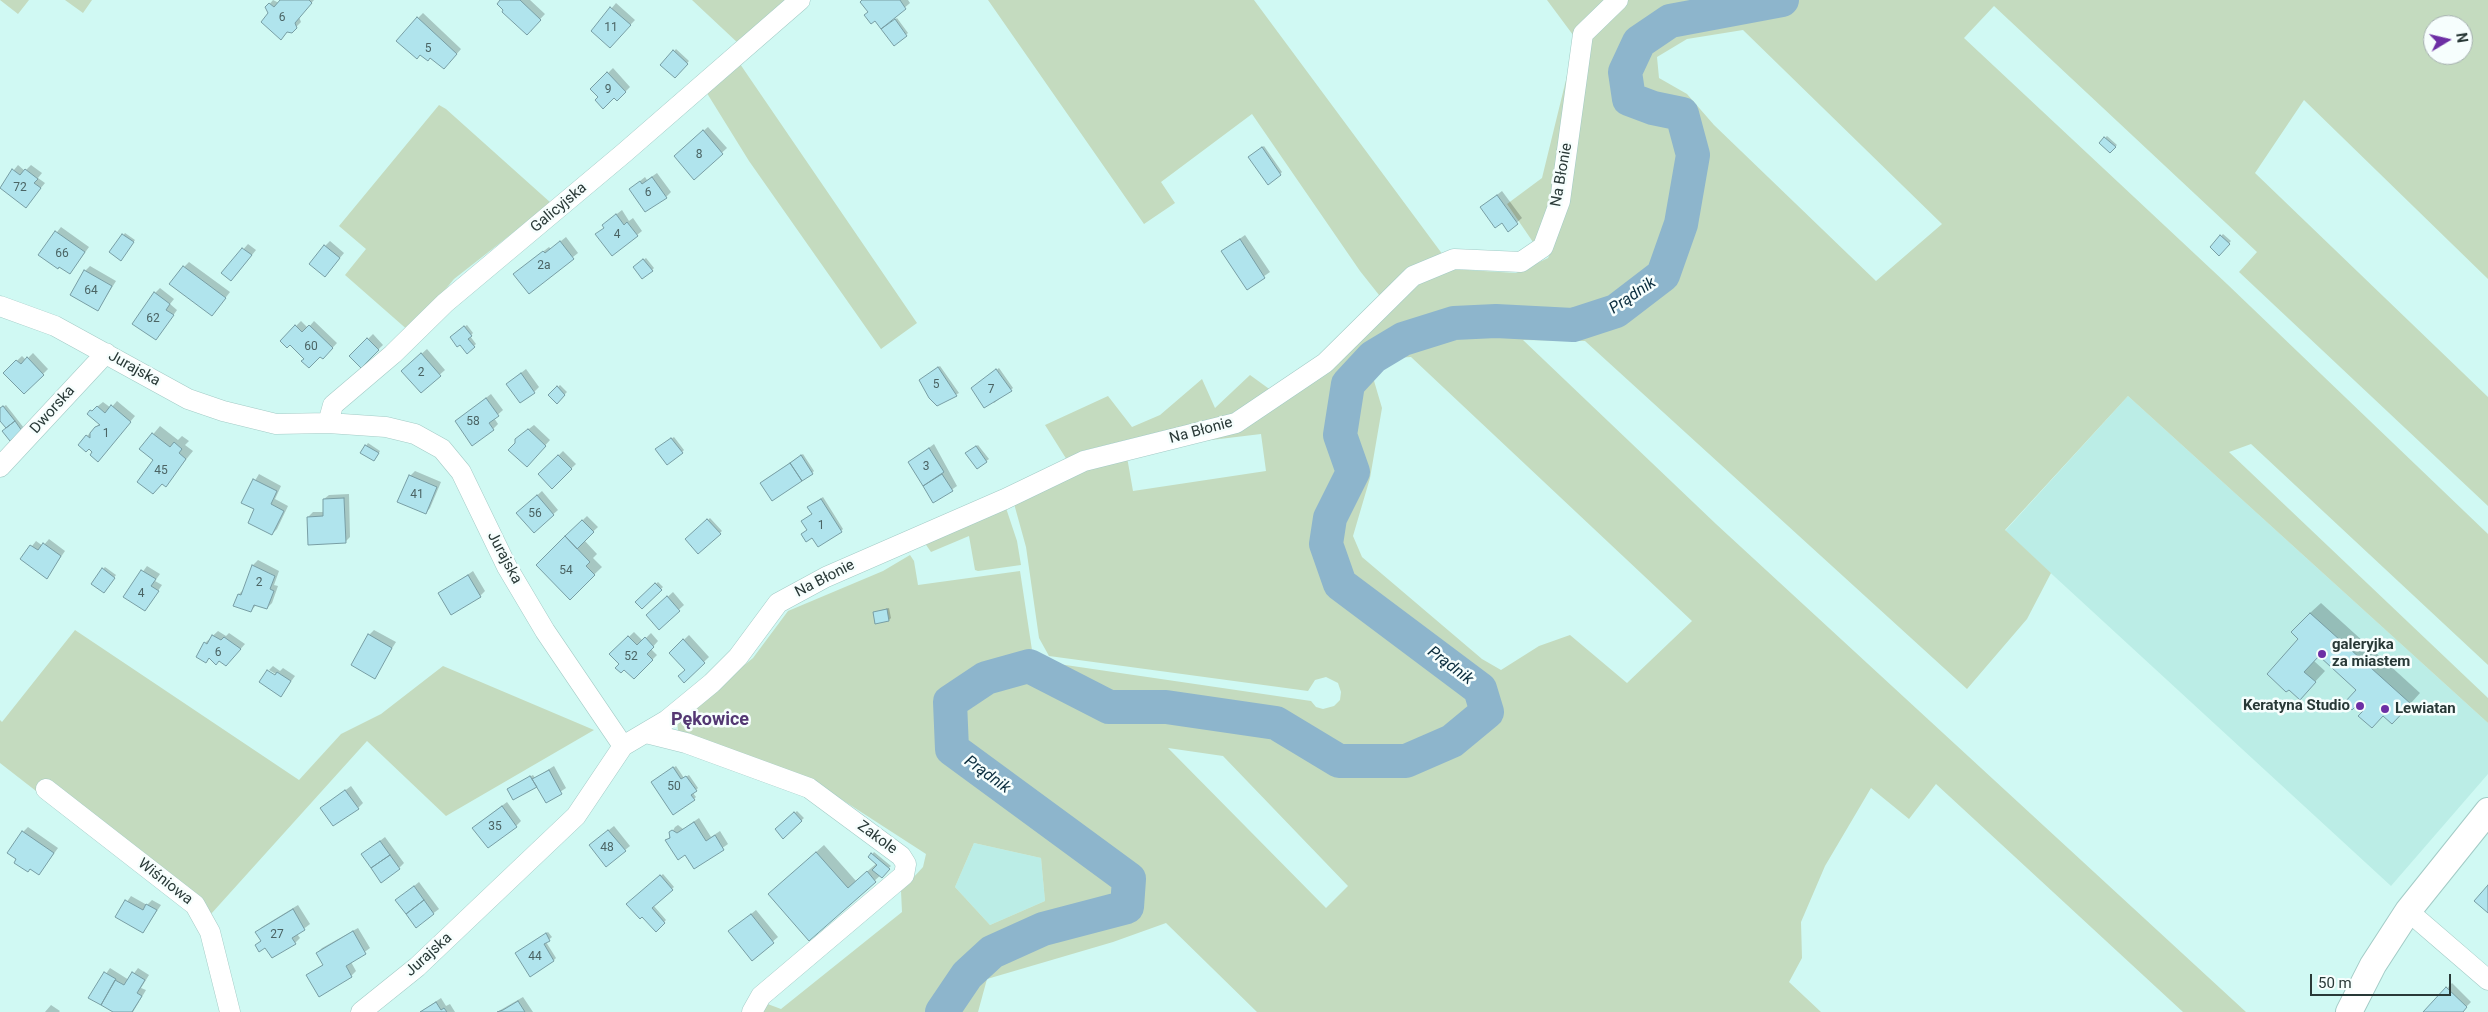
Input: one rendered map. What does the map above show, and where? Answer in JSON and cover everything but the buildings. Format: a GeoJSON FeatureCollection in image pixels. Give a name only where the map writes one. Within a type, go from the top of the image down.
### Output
{"type":"FeatureCollection","features":[{"type":"Feature","properties":{"kind":"main road"},"geometry":{"type":"LineString","coordinates":[[2349,1012],[2373,966],[2408,911],[2488,811]]}},
{"type":"Feature","properties":{"kind":"street","name":"Galicyjska"},"geometry":{"type":"LineString","coordinates":[[328,423],[333,405],[393,354],[445,303],[618,158],[800,0]]}},
{"type":"Feature","properties":{"kind":"street","name":"Na Błonie"},"geometry":{"type":"LineString","coordinates":[[623,746],[667,720],[712,683],[738,658],[778,603],[826,576],[1006,499],[1084,461],[1236,423],[1325,363],[1413,276],[1454,259],[1520,262],[1544,247],[1560,201],[1583,34],[1618,0]]}},
{"type":"Feature","properties":{"kind":"street","name":"Jurajska"},"geometry":{"type":"LineString","coordinates":[[0,306],[55,326],[188,399],[223,411],[276,424],[328,423],[386,427],[415,434],[442,450],[461,472],[507,567],[545,631],[623,746],[576,816],[417,967],[361,1012]]}},
{"type":"Feature","properties":{"kind":"street","name":"Dworska"},"geometry":{"type":"LineString","coordinates":[[0,467],[106,354]]}},
{"type":"Feature","properties":{"kind":"street","name":"Zakole"},"geometry":{"type":"LineString","coordinates":[[646,733],[686,743],[809,788],[901,856],[906,864],[904,875],[761,996],[752,1012]]}},
{"type":"Feature","properties":{"kind":"street","name":"Wiśniowa"},"geometry":{"type":"LineString","coordinates":[[46,789],[195,905],[210,932],[230,1012]]}},
{"type":"Feature","properties":{"kind":"street"},"geometry":{"type":"LineString","coordinates":[[2408,911],[2488,980]]}},
{"type":"Feature","properties":{"kind":"shaded area"},"geometry":{"type":"Polygon","coordinates":[[[2128,396],[2488,723],[2488,774],[2391,886],[2005,531],[2128,396]]]}},
{"type":"Feature","properties":{"kind":"shaded area"},"geometry":{"type":"Polygon","coordinates":[[[974,843],[1041,858],[1045,901],[990,925],[955,887],[974,843]]]}},
{"type":"Feature","properties":{"kind":"green space"},"geometry":{"type":"Polygon","coordinates":[[[0,0],[29,0],[18,14],[0,0]]]}},
{"type":"Feature","properties":{"kind":"green space"},"geometry":{"type":"Polygon","coordinates":[[[65,0],[92,0],[83,13],[65,0]]]}},
{"type":"Feature","properties":{"kind":"green space"},"geometry":{"type":"Polygon","coordinates":[[[692,0],[791,0],[739,44],[692,0]]]}},
{"type":"Feature","properties":{"kind":"green space"},"geometry":{"type":"Polygon","coordinates":[[[988,0],[1254,0],[1443,255],[1383,300],[1360,271],[1252,114],[1161,182],[1175,203],[1144,224],[988,0]]]}},
{"type":"Feature","properties":{"kind":"green space"},"geometry":{"type":"Polygon","coordinates":[[[1547,0],[1609,0],[1589,19],[1556,200],[1535,245],[1507,204],[1542,178],[1576,39],[1547,0]]]}},
{"type":"Feature","properties":{"kind":"green space"},"geometry":{"type":"Polygon","coordinates":[[[1628,0],[2488,0],[2488,279],[2304,100],[2255,173],[2488,397],[2488,506],[2239,272],[2257,252],[1994,6],[1964,38],[2227,284],[2488,534],[2488,665],[2251,444],[2229,452],[2488,698],[2488,723],[2128,396],[2005,530],[2051,573],[2027,619],[1967,689],[1585,341],[1523,340],[1716,524],[2246,1012],[2183,1012],[1936,784],[1909,819],[1871,788],[1825,866],[1801,922],[1802,958],[1789,982],[1821,1012],[1257,1012],[1166,923],[1113,942],[987,979],[978,1012],[762,1012],[765,1003],[781,1009],[902,912],[901,891],[923,867],[926,854],[810,779],[678,731],[677,720],[753,658],[788,611],[883,571],[910,555],[914,561],[918,585],[1020,571],[1032,650],[1045,662],[1311,701],[1316,707],[1323,709],[1334,706],[1340,700],[1341,692],[1338,683],[1326,677],[1315,680],[1308,691],[1049,656],[1039,638],[1026,547],[1013,500],[1089,467],[1127,457],[1133,491],[1266,471],[1261,434],[1203,441],[1361,335],[1423,281],[1451,269],[1516,273],[1548,258],[1561,227],[1568,199],[1587,40],[1628,0]],[[1743,30],[1687,39],[1657,57],[1659,78],[1687,94],[1714,125],[1876,281],[1942,224],[1743,30]],[[1411,357],[1393,358],[1372,374],[1382,408],[1370,478],[1353,536],[1362,557],[1482,659],[1501,670],[1539,646],[1570,635],[1627,683],[1692,621],[1411,357]],[[1168,748],[1326,908],[1348,886],[1223,756],[1168,748]],[[974,843],[955,887],[990,925],[1045,901],[1041,858],[974,843]]]}},
{"type":"Feature","properties":{"kind":"green space"},"geometry":{"type":"Polygon","coordinates":[[[738,61],[917,323],[881,349],[749,161],[705,90],[738,61]]]}},
{"type":"Feature","properties":{"kind":"green space"},"geometry":{"type":"Polygon","coordinates":[[[439,105],[446,109],[551,203],[454,279],[410,332],[345,275],[366,249],[339,226],[439,105]]]}},
{"type":"Feature","properties":{"kind":"green space"},"geometry":{"type":"Polygon","coordinates":[[[1250,375],[1272,391],[1231,414],[1082,451],[1067,460],[1045,425],[1108,396],[1132,427],[1160,415],[1202,379],[1215,408],[1250,375]]]}},
{"type":"Feature","properties":{"kind":"green space"},"geometry":{"type":"Polygon","coordinates":[[[1005,505],[1017,541],[1021,565],[978,571],[975,570],[969,536],[931,552],[922,539],[1005,505]]]}},
{"type":"Feature","properties":{"kind":"green space"},"geometry":{"type":"Polygon","coordinates":[[[75,630],[299,780],[341,734],[381,714],[443,666],[594,730],[446,816],[367,741],[211,914],[43,781],[36,791],[0,763],[0,720],[2,722],[75,630]]]}},
{"type":"Feature","properties":{"kind":"waterway","name":"Prądnik"},"geometry":{"type":"LineString","coordinates":[[942,1012],[967,975],[992,952],[1043,929],[1127,907],[1129,879],[952,749],[950,702],[986,678],[1029,666],[1109,707],[1166,707],[1276,723],[1339,761],[1406,761],[1452,741],[1487,712],[1480,689],[1340,584],[1326,544],[1330,518],[1353,472],[1340,435],[1348,384],[1373,357],[1403,339],[1454,323],[1496,321],[1573,325],[1616,311],[1663,275],[1681,224],[1693,155],[1682,114],[1653,108],[1629,99],[1625,72],[1639,42],[1670,21],[1782,0]]}},
{"type":"Feature","properties":{"kind":"place","name":"galeryjka za miastem"},"geometry":{"type":"Point","coordinates":[2322,654]}},
{"type":"Feature","properties":{"kind":"place","name":"Keratyna Studio"},"geometry":{"type":"Point","coordinates":[2360,706]}},
{"type":"Feature","properties":{"kind":"place","name":"Lewiatan"},"geometry":{"type":"Point","coordinates":[2385,709]}},
{"type":"Feature","properties":{"kind":"district","name":"Pękowice"},"geometry":{"type":"Point","coordinates":[710,720]}}]}
